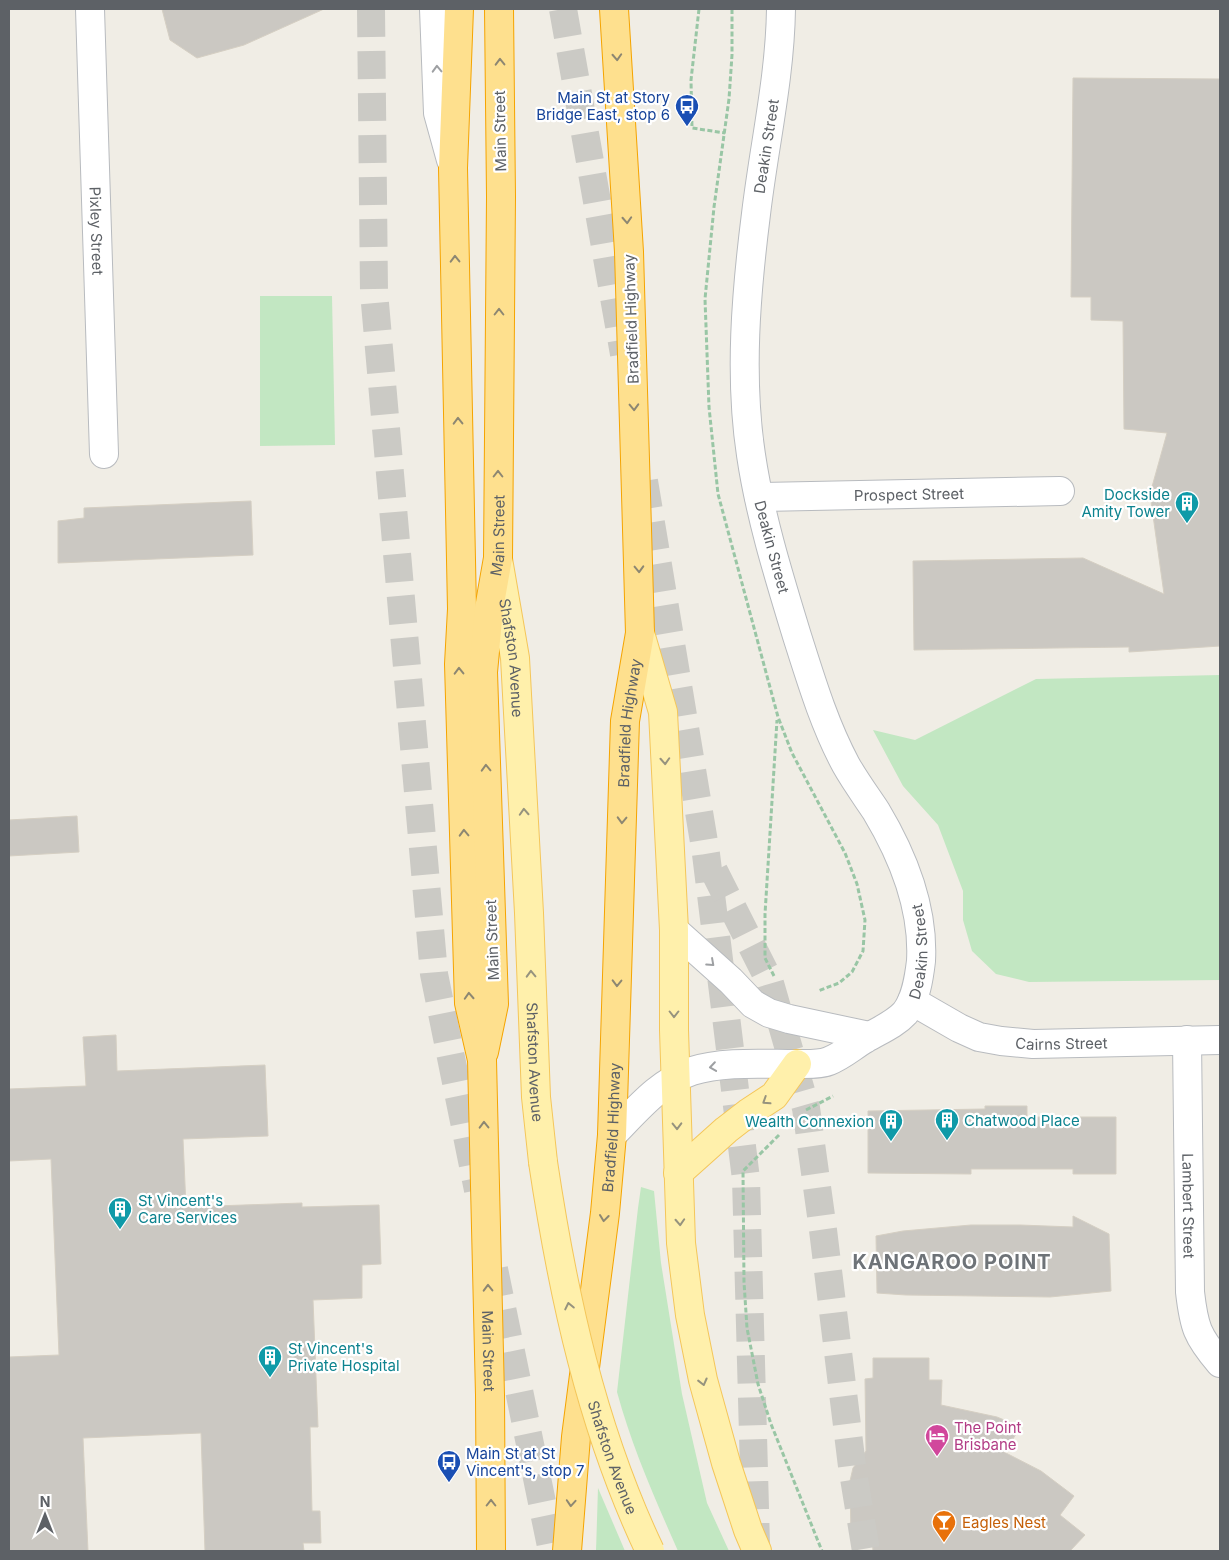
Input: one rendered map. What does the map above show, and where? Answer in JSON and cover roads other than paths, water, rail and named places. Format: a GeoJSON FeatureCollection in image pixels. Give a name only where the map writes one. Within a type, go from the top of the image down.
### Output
{"type":"FeatureCollection","features":[{"type":"Feature","properties":{"kind":"highway","name":"Main Street"},"geometry":{"type":"LineString","coordinates":[[459,9],[453,168],[462,609],[459,664],[469,1003],[482,1060],[490,1395],[491,1551]]}},
{"type":"Feature","properties":{"kind":"highway","name":"Main Street"},"geometry":{"type":"LineString","coordinates":[[482,1060],[494,1004],[483,672],[489,609],[498,558],[501,197],[499,9]]}},
{"type":"Feature","properties":{"kind":"highway","name":"Bradfield Highway"},"geometry":{"type":"LineString","coordinates":[[567,1551],[576,1436],[605,1213],[612,1135],[625,721],[640,633],[628,252],[614,9]]}},
{"type":"Feature","properties":{"kind":"main road","name":"Shafston Avenue"},"geometry":{"type":"LineString","coordinates":[[498,558],[506,599],[515,668],[529,913],[536,1097],[543,1162],[556,1249],[598,1420],[638,1525],[650,1551]]}},
{"type":"Feature","properties":{"kind":"main road"},"geometry":{"type":"LineString","coordinates":[[640,633],[662,712],[674,930],[681,1243],[690,1315],[702,1380],[726,1463],[748,1530],[757,1551]]}},
{"type":"Feature","properties":{"kind":"main road"},"geometry":{"type":"LineString","coordinates":[[678,1173],[748,1112],[774,1096],[797,1064]]}},
{"type":"Feature","properties":{"kind":"street","name":"Pixley Street"},"geometry":{"type":"LineString","coordinates":[[90,9],[104,454]]}},
{"type":"Feature","properties":{"kind":"street","name":"Main Street"},"geometry":{"type":"LineString","coordinates":[[434,9],[438,113],[453,168]]}},
{"type":"Feature","properties":{"kind":"street","name":"Deakin Street"},"geometry":{"type":"LineString","coordinates":[[612,1135],[647,1099],[664,1085],[694,1070],[715,1066],[810,1064],[829,1061],[894,1022],[905,1013],[912,1001],[920,975],[921,952],[917,905],[910,882],[895,846],[878,814],[847,766],[825,719],[782,588],[759,497],[751,454],[746,407],[745,345],[756,211],[775,84],[781,33],[781,9]]}},
{"type":"Feature","properties":{"kind":"street","name":"Prospect Street"},"geometry":{"type":"LineString","coordinates":[[759,497],[1060,491]]}},
{"type":"Feature","properties":{"kind":"street"},"geometry":{"type":"LineString","coordinates":[[674,930],[731,980],[753,1004],[770,1013],[790,1019],[869,1036]]}},
{"type":"Feature","properties":{"kind":"street","name":"Cairns Street"},"geometry":{"type":"LineString","coordinates":[[912,1001],[972,1034],[1001,1041],[1033,1044],[1220,1040]]}},
{"type":"Feature","properties":{"kind":"street","name":"Lambert Street"},"geometry":{"type":"LineString","coordinates":[[1187,1040],[1190,1292],[1196,1328],[1205,1346],[1220,1363]]}},
{"type":"Feature","properties":{"kind":"tunnel"},"geometry":{"type":"LineString","coordinates":[[371,9],[374,292],[434,974],[478,1190]]}},
{"type":"Feature","properties":{"kind":"tunnel"},"geometry":{"type":"LineString","coordinates":[[563,9],[624,354]]}},
{"type":"Feature","properties":{"kind":"tunnel"},"geometry":{"type":"LineString","coordinates":[[644,481],[706,854],[746,1179],[756,1545]]}},
{"type":"Feature","properties":{"kind":"tunnel"},"geometry":{"type":"LineString","coordinates":[[714,871],[769,980],[806,1108],[852,1466],[866,1551]]}},
{"type":"Feature","properties":{"kind":"tunnel"},"geometry":{"type":"LineString","coordinates":[[494,1269],[552,1551]]}},
{"type":"Feature","properties":{"kind":"place","name":"Main St at Story Bridge East, stop 6"},"geometry":{"type":"Point","coordinates":[687,127]}},
{"type":"Feature","properties":{"kind":"place","name":"Dockside Amity Tower"},"geometry":{"type":"Point","coordinates":[1187,524]}},
{"type":"Feature","properties":{"kind":"place","name":"Chatwood Place"},"geometry":{"type":"Point","coordinates":[947,1141]}},
{"type":"Feature","properties":{"kind":"place","name":"Wealth Connexion"},"geometry":{"type":"Point","coordinates":[891,1142]}},
{"type":"Feature","properties":{"kind":"place","name":"St Vincent's Care Services"},"geometry":{"type":"Point","coordinates":[120,1230]}},
{"type":"Feature","properties":{"kind":"place","name":"St Vincent's Private Hospital"},"geometry":{"type":"Point","coordinates":[270,1378]}},
{"type":"Feature","properties":{"kind":"place","name":"The Point Brisbane"},"geometry":{"type":"Point","coordinates":[937,1457]}},
{"type":"Feature","properties":{"kind":"place","name":"Main St at St Vincent's, stop 7"},"geometry":{"type":"Point","coordinates":[449,1483]}},
{"type":"Feature","properties":{"kind":"place","name":"Eagles Nest"},"geometry":{"type":"Point","coordinates":[944,1543]}},
{"type":"Feature","properties":{"kind":"district","name":"KANGAROO POINT"},"geometry":{"type":"Point","coordinates":[952,1262]}}]}
